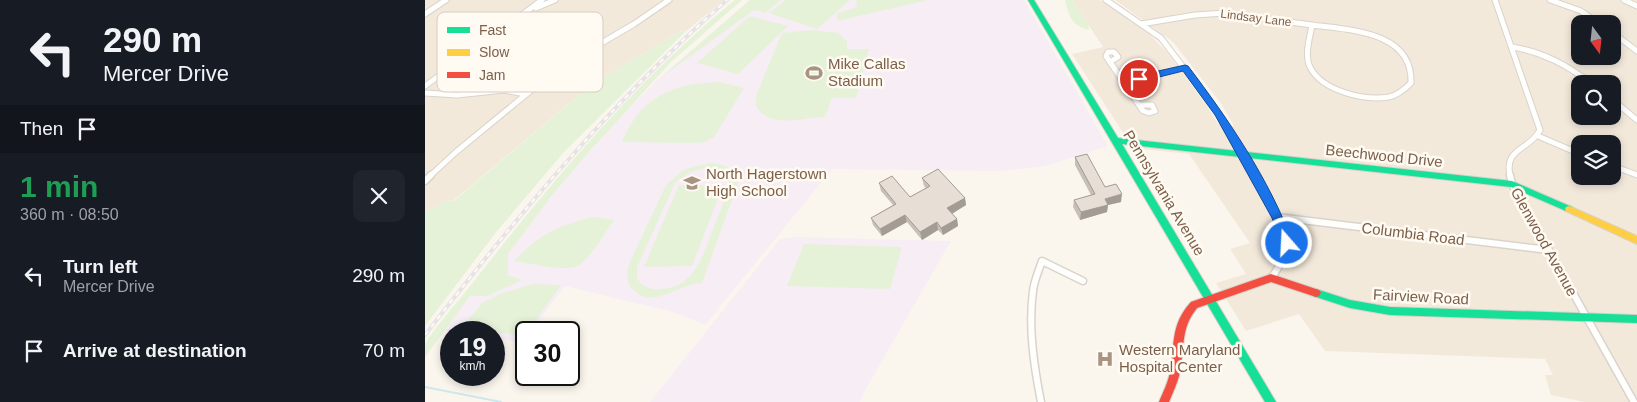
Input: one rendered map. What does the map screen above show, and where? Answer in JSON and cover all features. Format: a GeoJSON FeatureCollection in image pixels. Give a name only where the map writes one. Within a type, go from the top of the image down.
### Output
{"type":"FeatureCollection","features":[{"type":"Feature","properties":{"kind":"street"},"geometry":{"type":"LineString","coordinates":[[425,14],[446,0]]}},
{"type":"Feature","properties":{"kind":"street"},"geometry":{"type":"LineString","coordinates":[[529,12],[543,0]]}},
{"type":"Feature","properties":{"kind":"street"},"geometry":{"type":"LineString","coordinates":[[532,10],[555,0]]}},
{"type":"Feature","properties":{"kind":"street"},"geometry":{"type":"LineString","coordinates":[[603,41],[634,24],[668,0]]}},
{"type":"Feature","properties":{"kind":"street","name":"Pennsylvania Avenue"},"geometry":{"type":"LineString","coordinates":[[1031,0],[1211,298],[1271,402]]}},
{"type":"Feature","properties":{"kind":"street"},"geometry":{"type":"LineString","coordinates":[[1106,0],[1165,43],[1213,104],[1284,231],[1287,252],[1280,269],[1271,278],[1194,304],[1183,312],[1179,323],[1175,370],[1164,402]]}},
{"type":"Feature","properties":{"kind":"street"},"geometry":{"type":"LineString","coordinates":[[1495,0],[1539,124],[1538,136],[1571,150]]}},
{"type":"Feature","properties":{"kind":"street"},"geometry":{"type":"LineString","coordinates":[[1550,0],[1571,7],[1584,15]]}},
{"type":"Feature","properties":{"kind":"street"},"geometry":{"type":"LineString","coordinates":[[1624,0],[1637,6]]}},
{"type":"Feature","properties":{"kind":"street","name":"Lindsay Lane"},"geometry":{"type":"LineString","coordinates":[[1141,24],[1225,13],[1312,25],[1364,33],[1389,42],[1408,60],[1411,83],[1401,93],[1380,98],[1349,93],[1327,83],[1314,72],[1309,64],[1307,56],[1312,25]]}},
{"type":"Feature","properties":{"kind":"street"},"geometry":{"type":"LineString","coordinates":[[1621,39],[1637,51]]}},
{"type":"Feature","properties":{"kind":"street"},"geometry":{"type":"LineString","coordinates":[[1512,47],[1539,52],[1560,60],[1579,75]]}},
{"type":"Feature","properties":{"kind":"street"},"geometry":{"type":"LineString","coordinates":[[1110,62],[1139,105]]}},
{"type":"Feature","properties":{"kind":"street"},"geometry":{"type":"LineString","coordinates":[[1124,82],[1185,68]]}},
{"type":"Feature","properties":{"kind":"street"},"geometry":{"type":"LineString","coordinates":[[425,86],[437,77]]}},
{"type":"Feature","properties":{"kind":"street"},"geometry":{"type":"LineString","coordinates":[[425,93],[457,95],[485,92]]}},
{"type":"Feature","properties":{"kind":"street"},"geometry":{"type":"LineString","coordinates":[[514,92],[525,94]]}},
{"type":"Feature","properties":{"kind":"street"},"geometry":{"type":"LineString","coordinates":[[425,181],[528,92]]}},
{"type":"Feature","properties":{"kind":"street"},"geometry":{"type":"LineString","coordinates":[[1621,107],[1637,120]]}},
{"type":"Feature","properties":{"kind":"street","name":"Glenwood Avenue"},"geometry":{"type":"LineString","coordinates":[[1538,136],[1511,154],[1510,177],[1512,184],[1586,317],[1633,395],[1634,402]]}},
{"type":"Feature","properties":{"kind":"street","name":"Beechwood Drive"},"geometry":{"type":"LineString","coordinates":[[1117,141],[1512,184],[1637,240]]}},
{"type":"Feature","properties":{"kind":"street"},"geometry":{"type":"LineString","coordinates":[[1621,169],[1637,175]]}},
{"type":"Feature","properties":{"kind":"street","name":"Columbia Road"},"geometry":{"type":"LineString","coordinates":[[1277,217],[1549,250]]}},
{"type":"Feature","properties":{"kind":"street"},"geometry":{"type":"LineString","coordinates":[[1041,402],[1033,363],[1033,289],[1043,262],[1083,281]]}},
{"type":"Feature","properties":{"kind":"street","name":"Fairview Road"},"geometry":{"type":"LineString","coordinates":[[1271,278],[1350,304],[1390,311],[1637,319]]}},
{"type":"Feature","properties":{"kind":"shaded area"},"geometry":{"type":"Polygon","coordinates":[[[425,0],[724,0],[685,32],[681,31],[603,78],[603,12],[437,12],[437,92],[583,92],[453,201],[449,200],[425,212],[425,0]]]}},
{"type":"Feature","properties":{"kind":"shaded area","name":"North Hagerstown High School"},"geometry":{"type":"Polygon","coordinates":[[[750,0],[1024,0],[1108,146],[1045,166],[1000,171],[832,169],[705,325],[673,312],[565,286],[538,321],[515,321],[515,342],[505,340],[505,321],[451,321],[457,311],[508,254],[553,194],[619,118],[660,78],[750,0]]]}},
{"type":"Feature","properties":{"kind":"shaded area"},"geometry":{"type":"Polygon","coordinates":[[[1072,0],[1100,0],[1150,35],[1167,52],[1206,104],[1218,124],[1234,126],[1220,102],[1173,42],[1115,0],[1637,0],[1637,402],[1584,402],[1551,395],[1545,375],[1553,375],[1545,359],[1325,351],[1299,314],[1246,331],[1216,283],[1246,274],[1230,249],[1250,243],[1189,154],[1133,148],[1072,54],[1103,47],[1072,0]]]}},
{"type":"Feature","properties":{"kind":"shaded area"},"geometry":{"type":"Polygon","coordinates":[[[794,237],[951,241],[860,402],[650,402],[780,239],[794,237]]]}},
{"type":"Feature","properties":{"kind":"green space"},"geometry":{"type":"Polygon","coordinates":[[[735,0],[742,0],[671,62],[553,194],[508,254],[508,275],[522,280],[487,296],[470,296],[452,321],[443,321],[532,209],[595,135],[662,65],[735,0]]]}},
{"type":"Feature","properties":{"kind":"green space"},"geometry":{"type":"Polygon","coordinates":[[[750,0],[781,0],[765,13],[754,10],[660,78],[750,0]]]}},
{"type":"Feature","properties":{"kind":"green space"},"geometry":{"type":"Polygon","coordinates":[[[786,0],[850,0],[817,29],[769,13],[786,0]]]}},
{"type":"Feature","properties":{"kind":"green space"},"geometry":{"type":"Polygon","coordinates":[[[856,0],[928,0],[837,21],[837,13],[857,7],[856,0]]]}},
{"type":"Feature","properties":{"kind":"green space"},"geometry":{"type":"Polygon","coordinates":[[[1065,0],[1072,0],[1088,24],[1089,30],[1075,23],[1065,0]]]}},
{"type":"Feature","properties":{"kind":"green space"},"geometry":{"type":"Polygon","coordinates":[[[750,16],[788,26],[738,74],[697,63],[750,16]]]}},
{"type":"Feature","properties":{"kind":"green space","name":"Mike Callas Stadium"},"geometry":{"type":"Polygon","coordinates":[[[813,30],[839,33],[847,42],[847,49],[869,49],[856,98],[832,98],[825,117],[788,120],[770,118],[756,106],[756,96],[782,33],[813,30]]]}},
{"type":"Feature","properties":{"kind":"green space"},"geometry":{"type":"Polygon","coordinates":[[[681,31],[685,32],[565,151],[497,231],[425,326],[425,212],[449,200],[454,201],[583,92],[603,92],[603,78],[681,31]]]}},
{"type":"Feature","properties":{"kind":"green space"},"geometry":{"type":"Polygon","coordinates":[[[719,82],[744,88],[714,137],[705,142],[694,143],[622,142],[639,114],[649,103],[660,96],[687,86],[719,82]]]}},
{"type":"Feature","properties":{"kind":"green space"},"geometry":{"type":"Polygon","coordinates":[[[715,163],[742,172],[702,283],[693,284],[665,295],[646,297],[637,293],[629,285],[627,274],[629,264],[666,185],[685,169],[715,163]],[[705,168],[690,172],[675,183],[637,267],[637,278],[646,287],[659,289],[682,283],[697,267],[702,257],[729,184],[728,179],[721,171],[705,168]]]}},
{"type":"Feature","properties":{"kind":"green space"},"geometry":{"type":"Polygon","coordinates":[[[679,185],[723,185],[692,266],[644,267],[679,185]]]}},
{"type":"Feature","properties":{"kind":"green space"},"geometry":{"type":"Polygon","coordinates":[[[594,217],[614,220],[592,252],[577,266],[555,268],[514,261],[542,237],[559,227],[594,217]]]}},
{"type":"Feature","properties":{"kind":"green space"},"geometry":{"type":"Polygon","coordinates":[[[804,244],[902,247],[890,289],[787,286],[804,244]]]}},
{"type":"Feature","properties":{"kind":"green space"},"geometry":{"type":"Polygon","coordinates":[[[533,284],[561,285],[534,321],[515,321],[515,332],[505,333],[505,321],[467,321],[482,303],[500,294],[533,284]]]}},
{"type":"Feature","properties":{"kind":"green space"},"geometry":{"type":"Polygon","coordinates":[[[440,324],[440,337],[425,357],[425,345],[440,324]]]}},
{"type":"Feature","properties":{"kind":"building"},"geometry":{"type":"Polygon","coordinates":[[[1087,154],[1105,187],[1116,184],[1122,194],[1105,199],[1108,205],[1081,212],[1074,200],[1095,194],[1075,157],[1087,154]]]}},
{"type":"Feature","properties":{"kind":"building"},"geometry":{"type":"Polygon","coordinates":[[[938,169],[965,198],[947,208],[957,219],[941,228],[937,222],[920,232],[905,215],[880,229],[871,218],[896,204],[879,183],[892,176],[910,197],[930,186],[922,178],[938,169]]]}},
{"type":"Feature","properties":{"kind":"waterway"},"geometry":{"type":"LineString","coordinates":[[425,387],[501,402]]}},
{"type":"Feature","properties":{"kind":"railway"},"geometry":{"type":"LineString","coordinates":[[425,335],[495,246],[568,160],[645,78],[727,0]]}},
{"type":"Feature","properties":{"kind":"traffic: fast"},"geometry":{"type":"LineString","coordinates":[[1031,0],[1271,402]]}},
{"type":"Feature","properties":{"kind":"traffic: fast"},"geometry":{"type":"LineString","coordinates":[[1116,141],[1512,184],[1569,209]]}},
{"type":"Feature","properties":{"kind":"traffic: fast"},"geometry":{"type":"LineString","coordinates":[[1316,293],[1350,304],[1390,311],[1637,319]]}},
{"type":"Feature","properties":{"kind":"traffic: slow"},"geometry":{"type":"LineString","coordinates":[[1569,209],[1637,240]]}},
{"type":"Feature","properties":{"kind":"traffic: jam"},"geometry":{"type":"LineString","coordinates":[[1164,402],[1175,372],[1180,328],[1183,320],[1194,305],[1271,278],[1316,293]]}},
{"type":"Feature","properties":{"kind":"place","name":"Mike Callas Stadium"},"geometry":{"type":"Point","coordinates":[814,73]}},
{"type":"Feature","properties":{"kind":"place","name":"North Hagerstown High School"},"geometry":{"type":"Point","coordinates":[692,183]}},
{"type":"Feature","properties":{"kind":"place","name":"Western Maryland Hospital Center"},"geometry":{"type":"Point","coordinates":[1105,359]}},
{"type":"Feature","properties":{"kind":"route"},"geometry":{"type":"LineString","coordinates":[[1139,79],[1185,68],[1219,114],[1277,217],[1284,231],[1287,243]]}}]}
